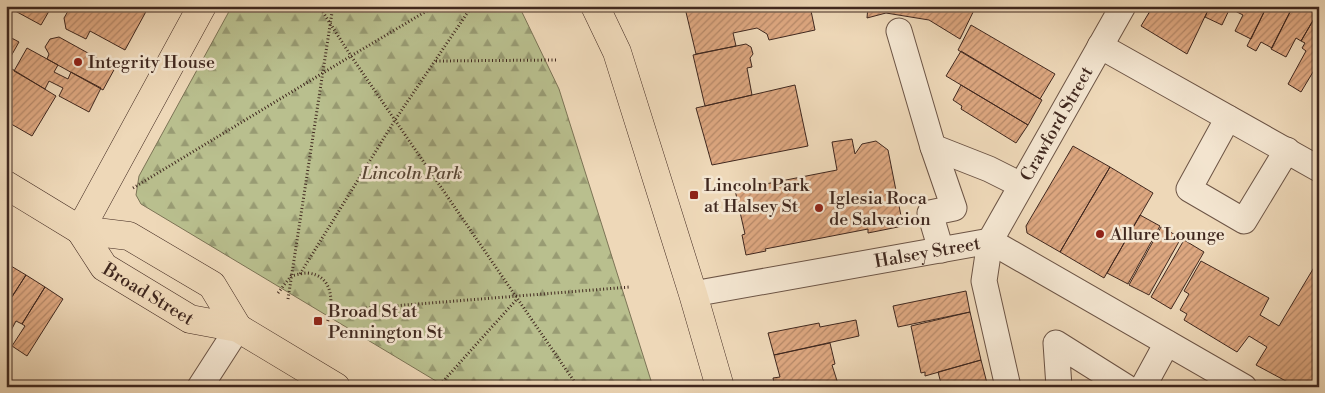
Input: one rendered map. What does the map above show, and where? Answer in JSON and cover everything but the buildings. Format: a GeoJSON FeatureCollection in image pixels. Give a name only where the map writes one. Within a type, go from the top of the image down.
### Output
{"type":"FeatureCollection","features":[{"type":"Feature","properties":{"kind":"main road"},"geometry":{"type":"LineString","coordinates":[[80,230],[202,6]]}},
{"type":"Feature","properties":{"kind":"main road"},"geometry":{"type":"LineString","coordinates":[[595,6],[617,52],[693,294],[720,387]]}},
{"type":"Feature","properties":{"kind":"main road"},"geometry":{"type":"LineString","coordinates":[[617,52],[618,6]]}},
{"type":"Feature","properties":{"kind":"main road","name":"Broad Street"},"geometry":{"type":"LineString","coordinates":[[6,185],[80,230],[129,236],[212,284],[238,328]]}},
{"type":"Feature","properties":{"kind":"main road","name":"Broad Street"},"geometry":{"type":"LineString","coordinates":[[80,230],[104,266],[190,319],[238,328],[336,387]]}},
{"type":"Feature","properties":{"kind":"street","name":"Crawford Street"},"geometry":{"type":"LineString","coordinates":[[990,241],[1123,6]]}},
{"type":"Feature","properties":{"kind":"street"},"geometry":{"type":"LineString","coordinates":[[900,31],[933,147],[954,208],[930,213],[941,250]]}},
{"type":"Feature","properties":{"kind":"street"},"geometry":{"type":"LineString","coordinates":[[1100,46],[1319,169]]}},
{"type":"Feature","properties":{"kind":"street"},"geometry":{"type":"LineString","coordinates":[[1228,118],[1189,189],[1244,221],[1287,150]]}},
{"type":"Feature","properties":{"kind":"street"},"geometry":{"type":"LineString","coordinates":[[933,147],[1021,184]]}},
{"type":"Feature","properties":{"kind":"street"},"geometry":{"type":"LineString","coordinates":[[990,241],[984,281],[1008,387]]}},
{"type":"Feature","properties":{"kind":"street","name":"Halsey Street"},"geometry":{"type":"LineString","coordinates":[[693,294],[990,241],[1244,387]]}},
{"type":"Feature","properties":{"kind":"street"},"geometry":{"type":"LineString","coordinates":[[200,387],[238,328]]}},
{"type":"Feature","properties":{"kind":"street"},"geometry":{"type":"LineString","coordinates":[[1059,387],[1056,343],[1126,387]]}},
{"type":"Feature","properties":{"kind":"street"},"geometry":{"type":"LineString","coordinates":[[1143,387],[1167,343]]}},
{"type":"Feature","properties":{"kind":"path"},"geometry":{"type":"LineString","coordinates":[[319,6],[351,56],[578,387]]}},
{"type":"Feature","properties":{"kind":"path"},"geometry":{"type":"LineString","coordinates":[[288,300],[333,6]]}},
{"type":"Feature","properties":{"kind":"path"},"geometry":{"type":"LineString","coordinates":[[133,188],[435,6]]}},
{"type":"Feature","properties":{"kind":"path"},"geometry":{"type":"LineString","coordinates":[[300,274],[395,120],[472,6]]}},
{"type":"Feature","properties":{"kind":"path"},"geometry":{"type":"LineString","coordinates":[[435,60],[556,60]]}},
{"type":"Feature","properties":{"kind":"path"},"geometry":{"type":"LineString","coordinates":[[278,293],[292,276],[307,273],[319,276],[331,290],[331,311],[327,322]]}},
{"type":"Feature","properties":{"kind":"path"},"geometry":{"type":"LineString","coordinates":[[331,311],[517,298],[630,287]]}},
{"type":"Feature","properties":{"kind":"path"},"geometry":{"type":"LineString","coordinates":[[438,387],[517,298]]}},
{"type":"Feature","properties":{"kind":"green space","name":"Lincoln Park"},"geometry":{"type":"Polygon","coordinates":[[[232,6],[519,6],[559,89],[653,387],[446,387],[141,204],[136,195],[139,176],[232,6]]]}},
{"type":"Feature","properties":{"kind":"place","name":"Integrity House"},"geometry":{"type":"Point","coordinates":[78,62]}},
{"type":"Feature","properties":{"kind":"place","name":"Lincoln Park at Halsey St"},"geometry":{"type":"Point","coordinates":[694,195]}},
{"type":"Feature","properties":{"kind":"place","name":"Iglesia Roca de Salvacion"},"geometry":{"type":"Point","coordinates":[819,208]}},
{"type":"Feature","properties":{"kind":"place","name":"Allure Lounge"},"geometry":{"type":"Point","coordinates":[1100,234]}},
{"type":"Feature","properties":{"kind":"place","name":"Broad St at Pennington St"},"geometry":{"type":"Point","coordinates":[318,321]}}]}
